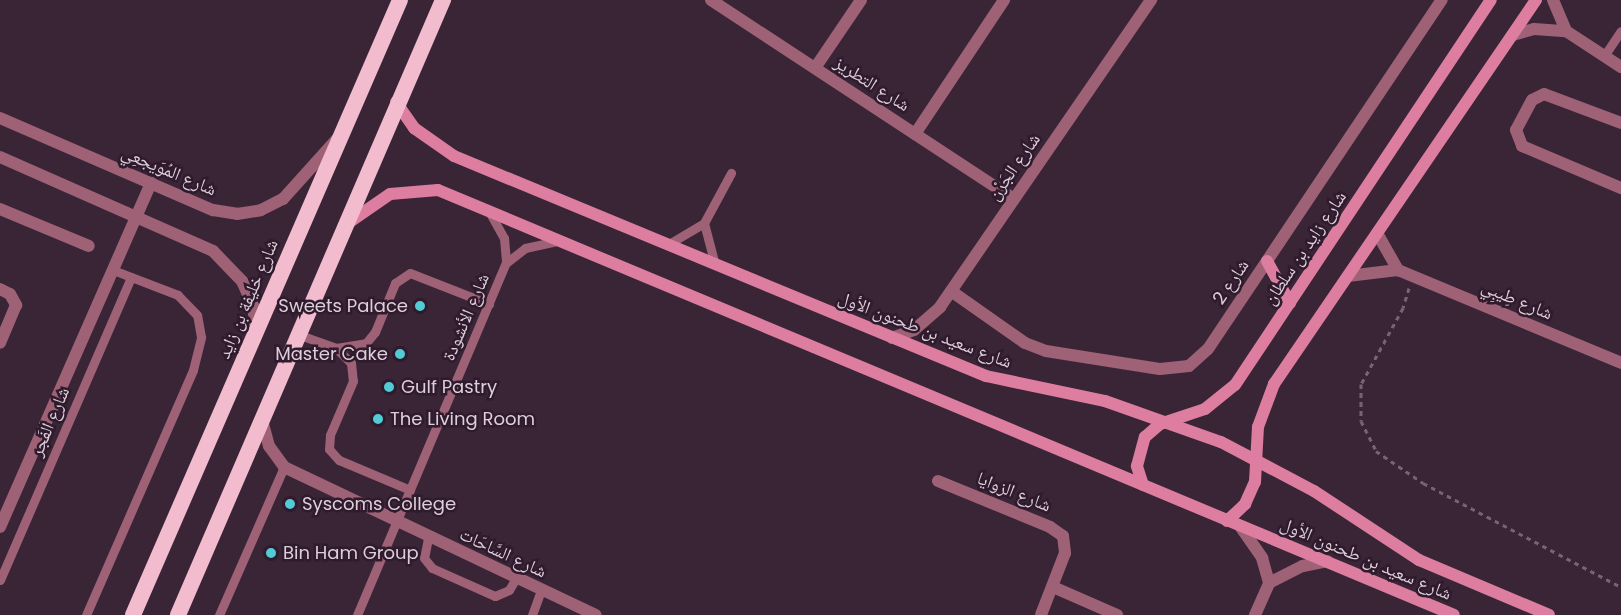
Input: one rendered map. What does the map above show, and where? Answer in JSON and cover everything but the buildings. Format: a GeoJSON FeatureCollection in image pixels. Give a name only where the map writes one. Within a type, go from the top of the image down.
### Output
{"type":"FeatureCollection","features":[{"type":"Feature","properties":{"kind":"highway","name":"شارع خليفة بن زايد"},"geometry":{"type":"LineString","coordinates":[[133,615],[338,138],[400,0]]}},
{"type":"Feature","properties":{"kind":"highway"},"geometry":{"type":"LineString","coordinates":[[178,615],[396,102],[443,0]]}},
{"type":"Feature","properties":{"kind":"main road","name":"شارع زايد بن سلطان"},"geometry":{"type":"LineString","coordinates":[[1143,485],[1137,466],[1140,446],[1152,430],[1199,411],[1226,394],[1290,303],[1491,0]]}},
{"type":"Feature","properties":{"kind":"main road"},"geometry":{"type":"LineString","coordinates":[[1227,521],[1251,493],[1257,458],[1258,427],[1267,397],[1536,0]]}},
{"type":"Feature","properties":{"kind":"main road","name":"شارع سعيد بن طحنون الأول"},"geometry":{"type":"LineString","coordinates":[[396,102],[414,128],[439,149],[986,376],[1105,401],[1170,421],[1257,458],[1419,560],[1550,615]]}},
{"type":"Feature","properties":{"kind":"main road","name":"شارع سعيد بن طحنون الأول"},"geometry":{"type":"LineString","coordinates":[[341,234],[369,205],[405,189],[438,190],[1454,615]]}},
{"type":"Feature","properties":{"kind":"main road"},"geometry":{"type":"LineString","coordinates":[[1267,261],[1290,303]]}},
{"type":"Feature","properties":{"kind":"street","name":"شارع التطريز"},"geometry":{"type":"LineString","coordinates":[[711,0],[1013,198]]}},
{"type":"Feature","properties":{"kind":"street"},"geometry":{"type":"LineString","coordinates":[[815,68],[861,0]]}},
{"type":"Feature","properties":{"kind":"street"},"geometry":{"type":"LineString","coordinates":[[915,134],[1004,0]]}},
{"type":"Feature","properties":{"kind":"street","name":"شارع الجَرْن"},"geometry":{"type":"LineString","coordinates":[[892,338],[923,323],[951,291],[1151,0]]}},
{"type":"Feature","properties":{"kind":"street","name":"شارع 2"},"geometry":{"type":"LineString","coordinates":[[951,291],[1035,348],[1170,370],[1189,366],[1203,356],[1442,0]]}},
{"type":"Feature","properties":{"kind":"street"},"geometry":{"type":"LineString","coordinates":[[1553,0],[1566,31]]}},
{"type":"Feature","properties":{"kind":"street"},"geometry":{"type":"LineString","coordinates":[[1513,35],[1545,28],[1566,31],[1621,67]]}},
{"type":"Feature","properties":{"kind":"street"},"geometry":{"type":"LineString","coordinates":[[1621,123],[1544,94],[1532,100],[1516,130],[1522,146],[1621,188]]}},
{"type":"Feature","properties":{"kind":"street","name":"شارع المُوَيجعِي"},"geometry":{"type":"LineString","coordinates":[[0,118],[213,210],[249,213],[283,199],[338,138]]}},
{"type":"Feature","properties":{"kind":"street"},"geometry":{"type":"LineString","coordinates":[[0,157],[201,244],[224,259],[248,293],[256,330]]}},
{"type":"Feature","properties":{"kind":"street"},"geometry":{"type":"LineString","coordinates":[[0,526],[151,183]]}},
{"type":"Feature","properties":{"kind":"street"},"geometry":{"type":"LineString","coordinates":[[0,209],[89,246]]}},
{"type":"Feature","properties":{"kind":"street"},"geometry":{"type":"LineString","coordinates":[[1377,233],[1404,272]]}},
{"type":"Feature","properties":{"kind":"street","name":"شارع طِيبِي"},"geometry":{"type":"LineString","coordinates":[[1348,276],[1404,272],[1621,363]]}},
{"type":"Feature","properties":{"kind":"street"},"geometry":{"type":"LineString","coordinates":[[0,288],[10,294],[16,305],[0,343]]}},
{"type":"Feature","properties":{"kind":"street"},"geometry":{"type":"LineString","coordinates":[[262,418],[269,446],[284,467]]}},
{"type":"Feature","properties":{"kind":"street","name":"شارع السَّاحَات"},"geometry":{"type":"LineString","coordinates":[[284,467],[395,523],[596,615]]}},
{"type":"Feature","properties":{"kind":"street","name":"شارع الزوايا"},"geometry":{"type":"LineString","coordinates":[[938,481],[1058,530],[1063,536],[1065,552],[1041,615]]}},
{"type":"Feature","properties":{"kind":"street"},"geometry":{"type":"LineString","coordinates":[[1240,526],[1262,558],[1269,583],[1255,615]]}},
{"type":"Feature","properties":{"kind":"street"},"geometry":{"type":"LineString","coordinates":[[1269,583],[1303,566],[1328,561]]}},
{"type":"Feature","properties":{"kind":"street"},"geometry":{"type":"LineString","coordinates":[[1053,588],[1116,615]]}},
{"type":"Feature","properties":{"kind":"lane"},"geometry":{"type":"LineString","coordinates":[[1604,56],[1621,31]]}},
{"type":"Feature","properties":{"kind":"lane"},"geometry":{"type":"LineString","coordinates":[[667,245],[704,223],[731,173]]}},
{"type":"Feature","properties":{"kind":"lane","name":"شارع الأنشودة"},"geometry":{"type":"LineString","coordinates":[[483,207],[500,226],[506,263]]}},
{"type":"Feature","properties":{"kind":"lane"},"geometry":{"type":"LineString","coordinates":[[704,223],[715,265]]}},
{"type":"Feature","properties":{"kind":"lane","name":"شارع الأنشودة"},"geometry":{"type":"LineString","coordinates":[[357,615],[506,263],[525,248],[563,241]]}},
{"type":"Feature","properties":{"kind":"lane"},"geometry":{"type":"LineString","coordinates":[[86,615],[193,370],[201,337],[197,315],[178,295],[113,270]]}},
{"type":"Feature","properties":{"kind":"lane"},"geometry":{"type":"LineString","coordinates":[[297,334],[336,348],[352,348],[372,338],[395,283],[410,273],[489,304]]}},
{"type":"Feature","properties":{"kind":"lane","name":"شارع الفَجر"},"geometry":{"type":"LineString","coordinates":[[0,580],[131,277]]}},
{"type":"Feature","properties":{"kind":"lane"},"geometry":{"type":"LineString","coordinates":[[336,348],[351,363],[353,381],[330,435],[329,449],[339,460],[410,490]]}},
{"type":"Feature","properties":{"kind":"lane"},"geometry":{"type":"LineString","coordinates":[[219,615],[284,467]]}},
{"type":"Feature","properties":{"kind":"lane"},"geometry":{"type":"LineString","coordinates":[[428,538],[424,558],[432,568],[495,596],[505,594],[516,578]]}},
{"type":"Feature","properties":{"kind":"lane"},"geometry":{"type":"LineString","coordinates":[[532,615],[541,590]]}},
{"type":"Feature","properties":{"kind":"path"},"geometry":{"type":"LineString","coordinates":[[1404,272],[1403,308],[1361,384],[1359,409],[1369,442],[1393,466],[1582,569],[1621,587]]}},
{"type":"Feature","properties":{"kind":"place","name":"Sweets Palace"},"geometry":{"type":"Point","coordinates":[420,306]}},
{"type":"Feature","properties":{"kind":"place","name":"Master Cake"},"geometry":{"type":"Point","coordinates":[400,354]}},
{"type":"Feature","properties":{"kind":"place","name":"Gulf Pastry"},"geometry":{"type":"Point","coordinates":[389,387]}},
{"type":"Feature","properties":{"kind":"place","name":"The Living Room"},"geometry":{"type":"Point","coordinates":[378,419]}},
{"type":"Feature","properties":{"kind":"place","name":"Syscoms College"},"geometry":{"type":"Point","coordinates":[290,504]}},
{"type":"Feature","properties":{"kind":"place","name":"Bin Ham Group"},"geometry":{"type":"Point","coordinates":[271,553]}}]}
